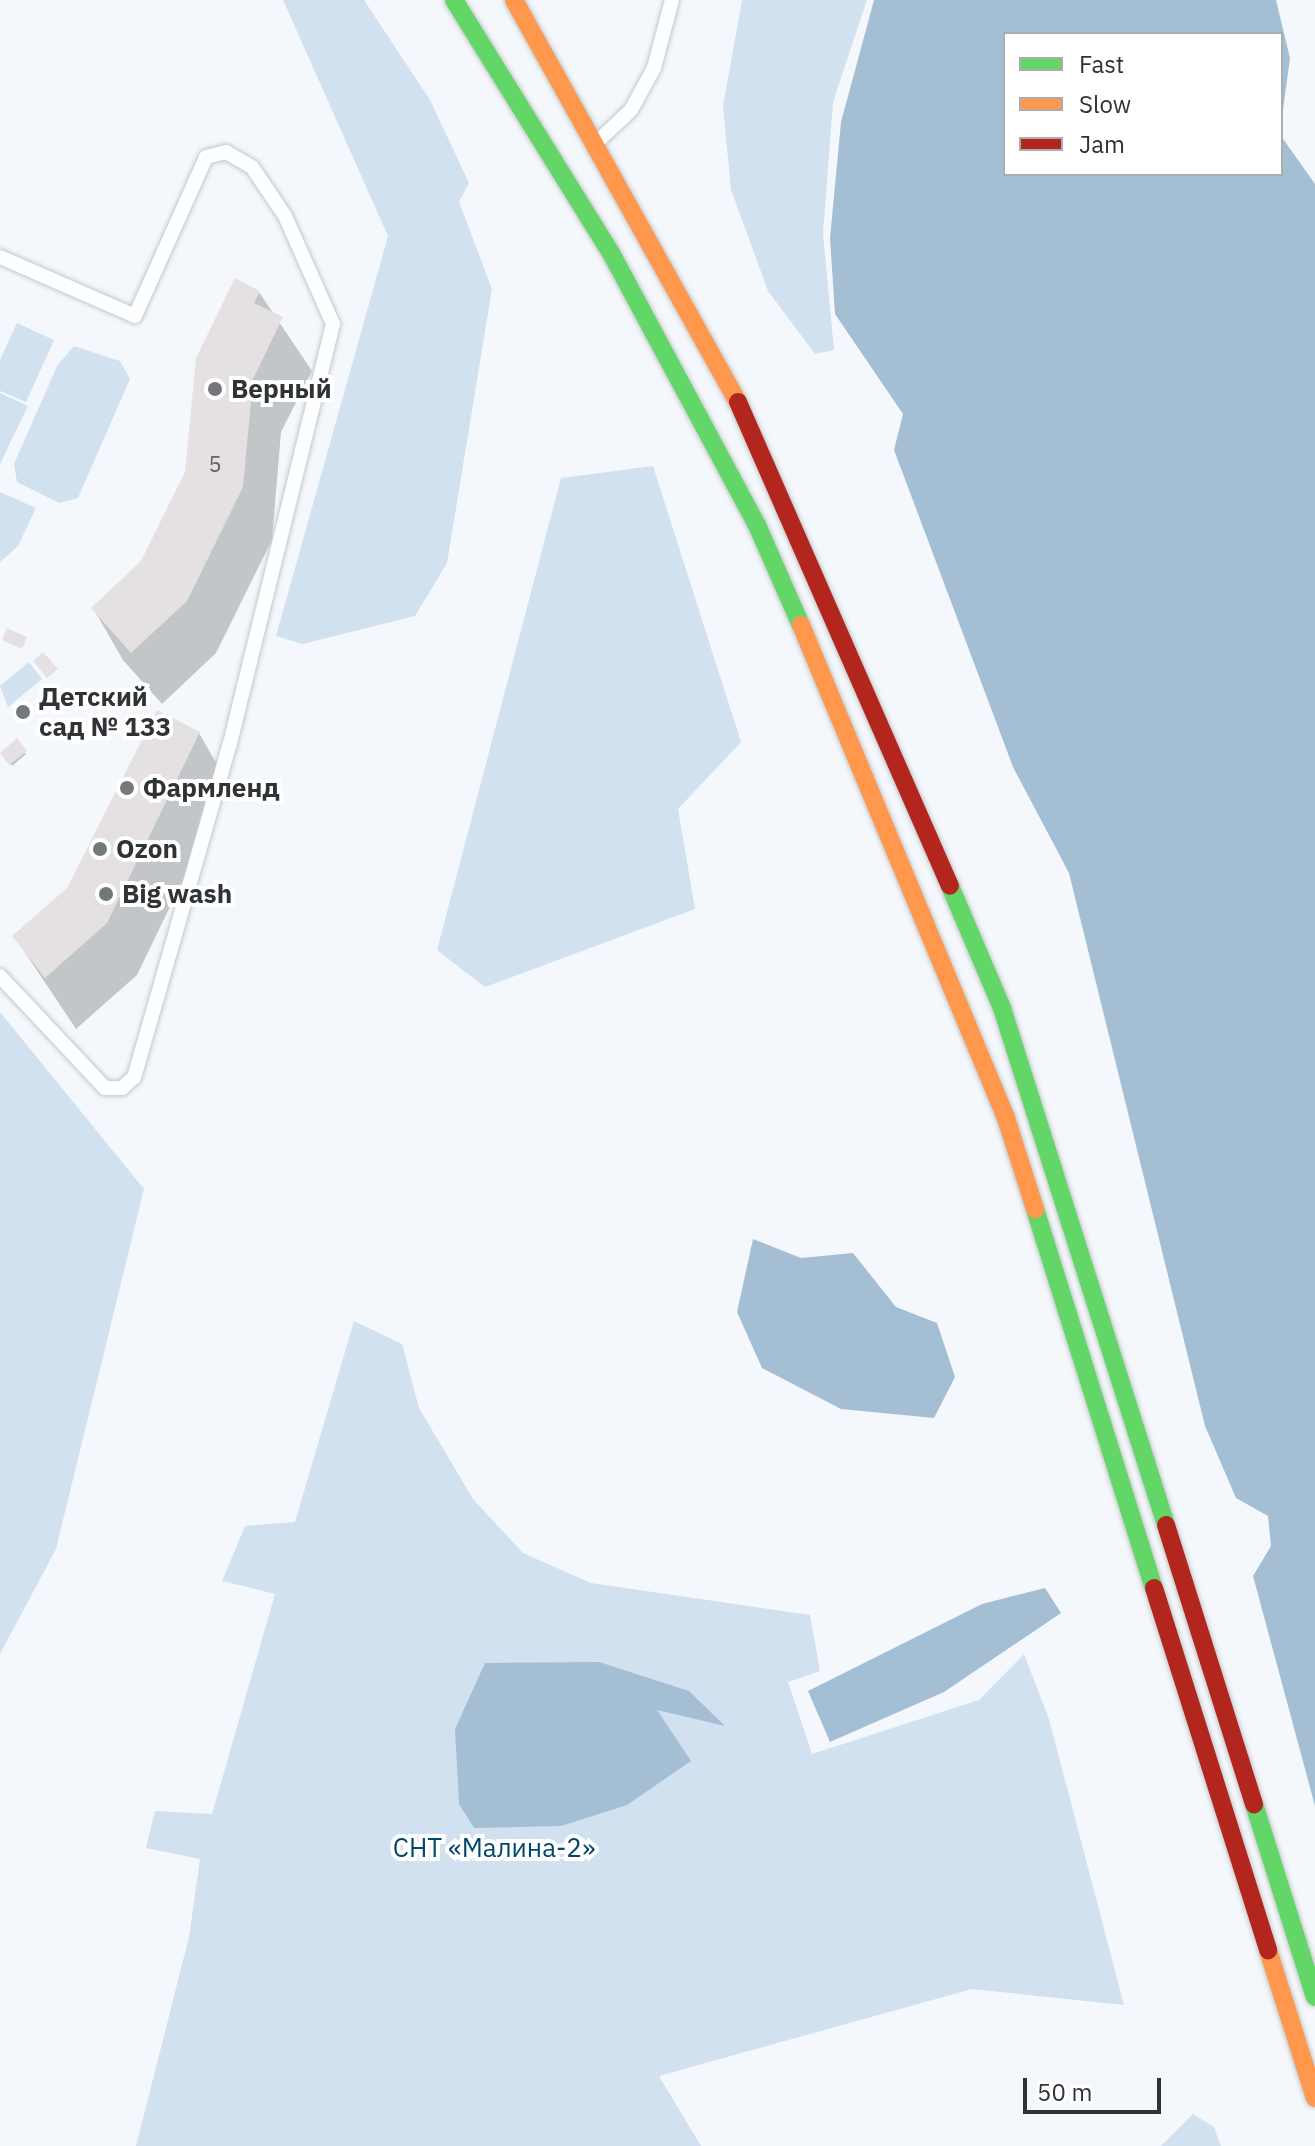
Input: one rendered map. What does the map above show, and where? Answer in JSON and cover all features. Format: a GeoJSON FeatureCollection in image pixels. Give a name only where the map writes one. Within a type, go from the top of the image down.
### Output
{"type":"FeatureCollection","features":[{"type":"Feature","properties":{"kind":"main road"},"geometry":{"type":"LineString","coordinates":[[454,0],[611,253],[757,525],[886,820],[1006,1118],[1315,2098]]}},
{"type":"Feature","properties":{"kind":"main road"},"geometry":{"type":"LineString","coordinates":[[514,0],[598,141],[766,452],[1002,1008],[1315,1997]]}},
{"type":"Feature","properties":{"kind":"street"},"geometry":{"type":"LineString","coordinates":[[598,141],[631,110],[654,68],[672,0]]}},
{"type":"Feature","properties":{"kind":"street"},"geometry":{"type":"LineString","coordinates":[[0,257],[135,316],[206,157],[226,152],[252,167],[285,216],[333,324],[234,729],[134,1077],[122,1088],[105,1088],[0,976]]}},
{"type":"Feature","properties":{"kind":"green space"},"geometry":{"type":"Polygon","coordinates":[[[283,0],[364,0],[430,100],[469,183],[459,202],[492,289],[447,563],[415,616],[302,644],[276,636],[388,236],[283,0]]]}},
{"type":"Feature","properties":{"kind":"green space"},"geometry":{"type":"Polygon","coordinates":[[[742,0],[867,0],[833,102],[823,234],[834,350],[815,354],[768,291],[731,190],[723,106],[742,0]]]}},
{"type":"Feature","properties":{"kind":"green space"},"geometry":{"type":"Polygon","coordinates":[[[17,323],[54,340],[26,402],[0,391],[0,360],[17,323]]]}},
{"type":"Feature","properties":{"kind":"green space"},"geometry":{"type":"Polygon","coordinates":[[[74,346],[120,361],[130,379],[78,498],[59,503],[17,482],[14,464],[57,366],[74,346]]]}},
{"type":"Feature","properties":{"kind":"green space"},"geometry":{"type":"Polygon","coordinates":[[[0,393],[28,406],[0,464],[0,393]]]}},
{"type":"Feature","properties":{"kind":"green space"},"geometry":{"type":"Polygon","coordinates":[[[653,466],[741,742],[678,809],[695,909],[485,987],[437,950],[561,478],[653,466]]]}},
{"type":"Feature","properties":{"kind":"green space"},"geometry":{"type":"Polygon","coordinates":[[[0,492],[36,508],[18,546],[0,562],[0,492]]]}},
{"type":"Feature","properties":{"kind":"green space"},"geometry":{"type":"Polygon","coordinates":[[[29,662],[42,679],[8,707],[0,686],[29,662]]]}},
{"type":"Feature","properties":{"kind":"green space"},"geometry":{"type":"Polygon","coordinates":[[[0,1012],[144,1189],[56,1549],[0,1654],[0,1012]]]}},
{"type":"Feature","properties":{"kind":"green space","name":"СНТ «Малина-2»"},"geometry":{"type":"Polygon","coordinates":[[[354,1321],[402,1344],[419,1408],[473,1499],[523,1553],[591,1583],[810,1615],[820,1671],[788,1682],[812,1754],[979,1700],[1024,1654],[1049,1719],[1124,2005],[972,1989],[659,2076],[701,2146],[136,2146],[189,1937],[200,1859],[146,1848],[155,1811],[212,1814],[275,1594],[222,1581],[245,1526],[295,1522],[354,1321]]]}},
{"type":"Feature","properties":{"kind":"green space"},"geometry":{"type":"Polygon","coordinates":[[[1193,2114],[1214,2127],[1221,2146],[1161,2146],[1193,2114]]]}},
{"type":"Feature","properties":{"kind":"shaded area"},"geometry":{"type":"Polygon","coordinates":[[[874,0],[1276,0],[1290,58],[1283,110],[1283,32],[1003,32],[1003,176],[1283,176],[1283,139],[1315,184],[1315,1806],[1253,1576],[1271,1546],[1268,1516],[1236,1498],[1205,1426],[1069,873],[1013,767],[894,450],[903,414],[835,314],[830,238],[841,122],[874,0]]]}},
{"type":"Feature","properties":{"kind":"shaded area"},"geometry":{"type":"Polygon","coordinates":[[[753,1239],[801,1258],[853,1253],[896,1307],[937,1323],[955,1377],[934,1418],[841,1409],[762,1368],[737,1312],[753,1239]]]}},
{"type":"Feature","properties":{"kind":"shaded area"},"geometry":{"type":"Polygon","coordinates":[[[1045,1588],[1061,1613],[944,1692],[830,1742],[808,1691],[982,1604],[1045,1588]]]}},
{"type":"Feature","properties":{"kind":"shaded area"},"geometry":{"type":"Polygon","coordinates":[[[599,1662],[689,1691],[725,1726],[657,1710],[691,1761],[627,1805],[561,1826],[474,1828],[459,1804],[455,1729],[485,1663],[599,1662]]]}},
{"type":"Feature","properties":{"kind":"building"},"geometry":{"type":"Polygon","coordinates":[[[235,278],[260,291],[254,303],[283,317],[253,379],[243,487],[187,601],[131,653],[91,608],[141,561],[185,472],[196,358],[235,278]]]}},
{"type":"Feature","properties":{"kind":"building"},"geometry":{"type":"Polygon","coordinates":[[[7,628],[27,637],[22,649],[2,640],[7,628]]]}},
{"type":"Feature","properties":{"kind":"building"},"geometry":{"type":"Polygon","coordinates":[[[43,652],[58,669],[47,678],[33,661],[43,652]]]}},
{"type":"Feature","properties":{"kind":"building"},"geometry":{"type":"Polygon","coordinates":[[[157,710],[200,732],[107,923],[45,978],[12,936],[67,888],[157,710]]]}},
{"type":"Feature","properties":{"kind":"building"},"geometry":{"type":"Polygon","coordinates":[[[17,738],[27,751],[9,765],[0,753],[17,738]]]}},
{"type":"Feature","properties":{"kind":"traffic: fast"},"geometry":{"type":"LineString","coordinates":[[454,0],[611,253],[757,525],[801,625]]}},
{"type":"Feature","properties":{"kind":"traffic: fast"},"geometry":{"type":"LineString","coordinates":[[950,886],[1002,1008],[1166,1525]]}},
{"type":"Feature","properties":{"kind":"traffic: fast"},"geometry":{"type":"LineString","coordinates":[[1035,1209],[1154,1588]]}},
{"type":"Feature","properties":{"kind":"traffic: fast"},"geometry":{"type":"LineString","coordinates":[[1254,1804],[1315,1997]]}},
{"type":"Feature","properties":{"kind":"traffic: slow"},"geometry":{"type":"LineString","coordinates":[[514,0],[738,402]]}},
{"type":"Feature","properties":{"kind":"traffic: slow"},"geometry":{"type":"LineString","coordinates":[[801,625],[1006,1118],[1035,1209]]}},
{"type":"Feature","properties":{"kind":"traffic: slow"},"geometry":{"type":"LineString","coordinates":[[1268,1950],[1315,2098]]}},
{"type":"Feature","properties":{"kind":"traffic: jam"},"geometry":{"type":"LineString","coordinates":[[738,402],[950,886]]}},
{"type":"Feature","properties":{"kind":"traffic: jam"},"geometry":{"type":"LineString","coordinates":[[1166,1525],[1254,1804]]}},
{"type":"Feature","properties":{"kind":"traffic: jam"},"geometry":{"type":"LineString","coordinates":[[1154,1588],[1268,1950]]}},
{"type":"Feature","properties":{"kind":"place","name":"Верный"},"geometry":{"type":"Point","coordinates":[215,389]}},
{"type":"Feature","properties":{"kind":"place","name":"Детский сад № 133"},"geometry":{"type":"Point","coordinates":[23,712]}},
{"type":"Feature","properties":{"kind":"place","name":"Фармленд"},"geometry":{"type":"Point","coordinates":[127,788]}},
{"type":"Feature","properties":{"kind":"place","name":"Ozon"},"geometry":{"type":"Point","coordinates":[100,849]}},
{"type":"Feature","properties":{"kind":"place","name":"Big wash"},"geometry":{"type":"Point","coordinates":[106,894]}}]}
